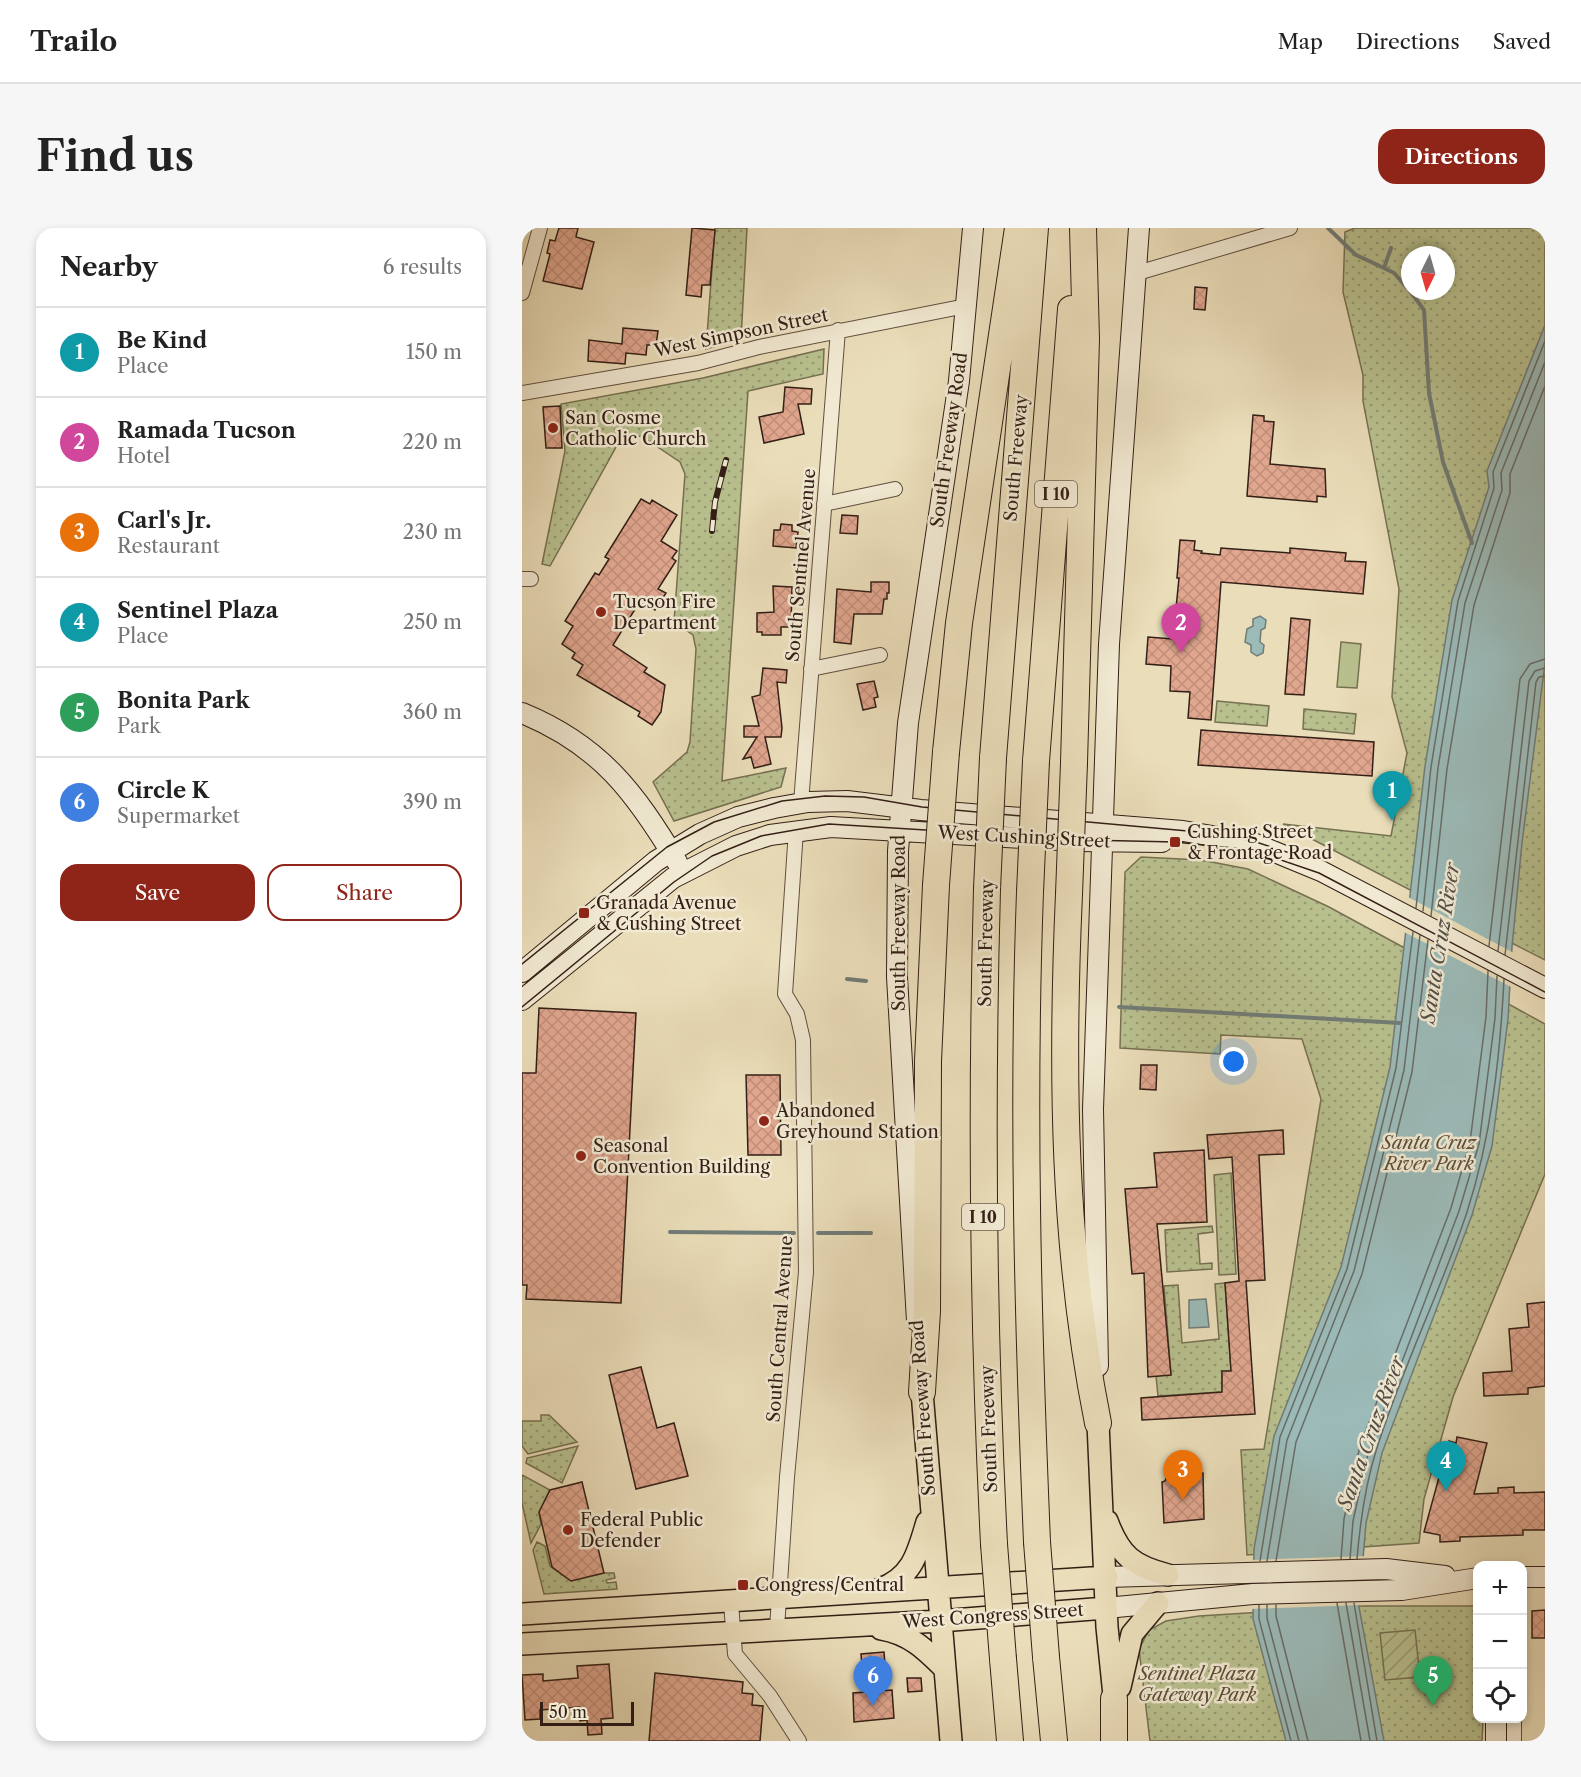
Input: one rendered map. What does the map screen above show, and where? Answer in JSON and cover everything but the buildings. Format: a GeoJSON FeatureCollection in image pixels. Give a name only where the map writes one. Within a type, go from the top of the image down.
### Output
{"type":"FeatureCollection","features":[{"type":"Feature","properties":{"kind":"highway"},"geometry":{"type":"LineString","coordinates":[[922,1392],[927,1311],[928,1061],[936,885],[946,752],[959,622],[1018,228]]}},
{"type":"Feature","properties":{"kind":"highway","name":"South Freeway"},"geometry":{"type":"LineString","coordinates":[[1010,1741],[994,1544],[984,1294],[983,1167],[987,889],[993,758],[1035,228]]}},
{"type":"Feature","properties":{"kind":"highway","name":"I 10"},"geometry":{"type":"LineString","coordinates":[[1054,1741],[1037,1542],[1027,1309],[1026,1193],[1030,892],[1036,761],[1078,228]]}},
{"type":"Feature","properties":{"kind":"highway"},"geometry":{"type":"LineString","coordinates":[[1083,228],[1086,339],[1064,1049],[1067,1171],[1077,1290],[1098,1423]]}},
{"type":"Feature","properties":{"kind":"highway"},"geometry":{"type":"LineString","coordinates":[[1114,1698],[1114,1741]]}},
{"type":"Feature","properties":{"kind":"main road","name":"South Freeway Road"},"geometry":{"type":"LineString","coordinates":[[951,1741],[912,1271],[897,977],[899,831],[908,723],[959,381],[973,228]]}},
{"type":"Feature","properties":{"kind":"main road"},"geometry":{"type":"LineString","coordinates":[[1119,1741],[1106,1608],[1107,1577],[1098,1423],[1093,1109],[1112,578],[1139,228]]}},
{"type":"Feature","properties":{"kind":"main road"},"geometry":{"type":"LineString","coordinates":[[522,713],[570,736],[608,765],[633,794],[683,872]]}},
{"type":"Feature","properties":{"kind":"main road","name":"West Cushing Street"},"geometry":{"type":"LineString","coordinates":[[522,972],[670,851],[724,823],[764,810],[801,803],[847,801],[1221,846],[1288,857],[1379,901],[1538,984]]}},
{"type":"Feature","properties":{"kind":"main road","name":"West Cushing Street"},"geometry":{"type":"LineString","coordinates":[[522,1000],[661,886],[683,872],[744,843],[796,830],[831,827],[899,831],[1102,833]]}},
{"type":"Feature","properties":{"kind":"main road"},"geometry":{"type":"LineString","coordinates":[[871,1592],[895,1582],[910,1568],[931,1510]]}},
{"type":"Feature","properties":{"kind":"main road"},"geometry":{"type":"LineString","coordinates":[[1103,1512],[1118,1545],[1129,1560],[1144,1569],[1168,1575]]}},
{"type":"Feature","properties":{"kind":"main road","name":"West Congress Street"},"geometry":{"type":"LineString","coordinates":[[522,1614],[779,1600],[937,1587],[1107,1577],[1386,1569],[1470,1579]]}},
{"type":"Feature","properties":{"kind":"main road"},"geometry":{"type":"LineString","coordinates":[[1527,1577],[1545,1577]]}},
{"type":"Feature","properties":{"kind":"main road","name":"West Congress Street"},"geometry":{"type":"LineString","coordinates":[[522,1644],[777,1628],[940,1621],[1253,1594],[1402,1590],[1470,1579]]}},
{"type":"Feature","properties":{"kind":"main road"},"geometry":{"type":"LineString","coordinates":[[1114,1698],[1121,1682],[1132,1634],[1158,1603]]}},
{"type":"Feature","properties":{"kind":"main road"},"geometry":{"type":"LineString","coordinates":[[857,1625],[906,1635],[918,1642],[945,1670]]}},
{"type":"Feature","properties":{"kind":"main road"},"geometry":{"type":"LineString","coordinates":[[1496,1723],[1496,1741]]}},
{"type":"Feature","properties":{"kind":"street"},"geometry":{"type":"LineString","coordinates":[[522,292],[540,228]]}},
{"type":"Feature","properties":{"kind":"street"},"geometry":{"type":"LineString","coordinates":[[1134,274],[1290,228]]}},
{"type":"Feature","properties":{"kind":"street","name":"West Simpson Street"},"geometry":{"type":"LineString","coordinates":[[522,393],[698,363],[838,330],[966,306]]}},
{"type":"Feature","properties":{"kind":"street","name":"South Sentinel Avenue"},"geometry":{"type":"LineString","coordinates":[[801,803],[838,330]]}},
{"type":"Feature","properties":{"kind":"street"},"geometry":{"type":"LineString","coordinates":[[824,504],[895,489]]}},
{"type":"Feature","properties":{"kind":"street"},"geometry":{"type":"LineString","coordinates":[[811,669],[880,655]]}},
{"type":"Feature","properties":{"kind":"street","name":"South Central Avenue"},"geometry":{"type":"LineString","coordinates":[[777,1628],[787,1477],[806,1272],[803,1040],[797,1014],[785,994],[796,830]]}},
{"type":"Feature","properties":{"kind":"street"},"geometry":{"type":"LineString","coordinates":[[731,1603],[738,1660],[763,1686],[799,1741]]}},
{"type":"Feature","properties":{"kind":"street"},"geometry":{"type":"LineString","coordinates":[[1514,1723],[1514,1741]]}},
{"type":"Feature","properties":{"kind":"green space"},"geometry":{"type":"Polygon","coordinates":[[[715,228],[747,228],[741,339],[706,349],[715,228]]]}},
{"type":"Feature","properties":{"kind":"green space","name":"Santa Cruz River Park"},"geometry":{"type":"Polygon","coordinates":[[[1355,228],[1545,228],[1545,960],[1506,940],[1483,990],[1545,1024],[1545,1174],[1453,1397],[1424,1499],[1419,1543],[1247,1555],[1241,1450],[1264,1449],[1321,1099],[1302,1039],[1221,1035],[1220,1054],[1120,1048],[1125,872],[1141,857],[1201,860],[1248,869],[1329,907],[1471,984],[1418,894],[1283,824],[1391,836],[1407,753],[1392,697],[1399,589],[1363,401],[1363,375],[1343,292],[1345,232],[1355,228]]]}},
{"type":"Feature","properties":{"kind":"green space"},"geometry":{"type":"Polygon","coordinates":[[[824,349],[823,374],[748,391],[722,781],[786,768],[781,787],[674,821],[653,782],[687,752],[690,742],[696,649],[693,635],[674,622],[685,474],[680,462],[641,436],[620,440],[550,566],[542,564],[565,451],[561,404],[703,378],[824,349]]]}},
{"type":"Feature","properties":{"kind":"green space"},"geometry":{"type":"Polygon","coordinates":[[[1341,642],[1361,644],[1357,688],[1337,687],[1341,642]]]}},
{"type":"Feature","properties":{"kind":"green space"},"geometry":{"type":"Polygon","coordinates":[[[1217,701],[1269,706],[1267,726],[1215,722],[1217,701]]]}},
{"type":"Feature","properties":{"kind":"green space"},"geometry":{"type":"Polygon","coordinates":[[[1304,709],[1356,714],[1354,734],[1303,729],[1304,709]]]}},
{"type":"Feature","properties":{"kind":"green space"},"geometry":{"type":"Polygon","coordinates":[[[1231,1173],[1236,1274],[1219,1275],[1214,1175],[1231,1173]]]}},
{"type":"Feature","properties":{"kind":"green space"},"geometry":{"type":"Polygon","coordinates":[[[1212,1226],[1213,1232],[1198,1234],[1200,1264],[1212,1263],[1212,1269],[1167,1272],[1165,1230],[1212,1226]]]}},
{"type":"Feature","properties":{"kind":"green space"},"geometry":{"type":"Polygon","coordinates":[[[1225,1283],[1231,1371],[1222,1372],[1222,1392],[1158,1396],[1156,1376],[1171,1374],[1164,1286],[1178,1285],[1182,1343],[1219,1339],[1215,1284],[1225,1283]]]}},
{"type":"Feature","properties":{"kind":"green space"},"geometry":{"type":"Polygon","coordinates":[[[541,1415],[549,1415],[577,1442],[528,1454],[522,1446],[522,1421],[541,1421],[541,1415]]]}},
{"type":"Feature","properties":{"kind":"green space"},"geometry":{"type":"Polygon","coordinates":[[[578,1446],[562,1483],[526,1463],[527,1458],[578,1446]]]}},
{"type":"Feature","properties":{"kind":"green space"},"geometry":{"type":"Polygon","coordinates":[[[522,1475],[550,1490],[539,1512],[541,1524],[531,1543],[522,1503],[522,1475]]]}},
{"type":"Feature","properties":{"kind":"green space"},"geometry":{"type":"Polygon","coordinates":[[[537,1542],[545,1546],[550,1566],[571,1581],[604,1573],[614,1573],[615,1578],[606,1580],[607,1583],[616,1582],[617,1589],[544,1594],[533,1550],[537,1542]]]}},
{"type":"Feature","properties":{"kind":"green space","name":"Sentinel Plaza Gateway Park"},"geometry":{"type":"Polygon","coordinates":[[[1362,1606],[1473,1606],[1473,1723],[1483,1723],[1482,1741],[1150,1741],[1139,1649],[1149,1630],[1166,1621],[1199,1616],[1362,1606]]]}},
{"type":"Feature","properties":{"kind":"green space"},"geometry":{"type":"Polygon","coordinates":[[[1415,1630],[1420,1677],[1385,1680],[1380,1633],[1415,1630]]]}},
{"type":"Feature","properties":{"kind":"water","name":"Santa Cruz River"},"geometry":{"type":"Polygon","coordinates":[[[1545,325],[1545,663],[1522,843],[1508,1019],[1492,1146],[1472,1215],[1382,1453],[1366,1523],[1359,1607],[1384,1741],[1286,1741],[1253,1619],[1254,1549],[1274,1436],[1341,1267],[1390,1067],[1425,766],[1452,600],[1489,487],[1487,471],[1545,325]]]}},
{"type":"Feature","properties":{"kind":"water"},"geometry":{"type":"Polygon","coordinates":[[[1260,616],[1266,620],[1265,628],[1261,630],[1260,642],[1264,645],[1263,653],[1257,656],[1251,652],[1251,645],[1245,642],[1247,629],[1253,626],[1253,619],[1260,616]]]}},
{"type":"Feature","properties":{"kind":"water"},"geometry":{"type":"Polygon","coordinates":[[[1206,1299],[1209,1327],[1189,1328],[1189,1300],[1206,1299]]]}},
{"type":"Feature","properties":{"kind":"pier"},"geometry":{"type":"Polygon","coordinates":[[[1408,897],[1514,953],[1513,988],[1404,932],[1408,897]]]}},
{"type":"Feature","properties":{"kind":"pier"},"geometry":{"type":"Polygon","coordinates":[[[1367,1556],[1363,1605],[1250,1609],[1251,1560],[1367,1556]]]}},
{"type":"Feature","properties":{"kind":"waterway"},"geometry":{"type":"LineString","coordinates":[[1328,228],[1356,255],[1384,268]]}},
{"type":"Feature","properties":{"kind":"waterway"},"geometry":{"type":"LineString","coordinates":[[1391,248],[1384,268],[1394,273],[1401,281]]}},
{"type":"Feature","properties":{"kind":"waterway"},"geometry":{"type":"LineString","coordinates":[[1417,300],[1424,310],[1429,393],[1443,462],[1472,543]]}},
{"type":"Feature","properties":{"kind":"waterway"},"geometry":{"type":"LineString","coordinates":[[847,979],[866,981]]}},
{"type":"Feature","properties":{"kind":"waterway"},"geometry":{"type":"LineString","coordinates":[[1119,1007],[1400,1023]]}},
{"type":"Feature","properties":{"kind":"waterway"},"geometry":{"type":"LineString","coordinates":[[670,1232],[794,1233]]}},
{"type":"Feature","properties":{"kind":"waterway"},"geometry":{"type":"LineString","coordinates":[[818,1233],[871,1233]]}},
{"type":"Feature","properties":{"kind":"tram line"},"geometry":{"type":"LineString","coordinates":[[522,964],[667,847],[714,822],[782,801],[825,796],[864,797],[922,807],[1210,833],[1253,841],[1305,858]]}},
{"type":"Feature","properties":{"kind":"tram line"},"geometry":{"type":"LineString","coordinates":[[522,1007],[674,882],[712,856],[761,836],[829,824],[1085,840],[1175,842],[1252,850],[1319,873],[1545,992]]}},
{"type":"Feature","properties":{"kind":"railway"},"geometry":{"type":"LineString","coordinates":[[712,531],[715,502],[726,460]]}},
{"type":"Feature","properties":{"kind":"place","name":"San Cosme Catholic Church"},"geometry":{"type":"Point","coordinates":[553,428]}},
{"type":"Feature","properties":{"kind":"place","name":"Tucson Fire Department"},"geometry":{"type":"Point","coordinates":[601,612]}},
{"type":"Feature","properties":{"kind":"place","name":"Ramada Tucson"},"geometry":{"type":"Point","coordinates":[1181,653]}},
{"type":"Feature","properties":{"kind":"place","name":"Be Kind"},"geometry":{"type":"Point","coordinates":[1392,821]}},
{"type":"Feature","properties":{"kind":"place","name":"Cushing Street & Frontage Road"},"geometry":{"type":"Point","coordinates":[1175,842]}},
{"type":"Feature","properties":{"kind":"place","name":"Granada Avenue & Cushing Street"},"geometry":{"type":"Point","coordinates":[584,913]}},
{"type":"Feature","properties":{"kind":"place","name":"Abandoned Greyhound Station"},"geometry":{"type":"Point","coordinates":[764,1121]}},
{"type":"Feature","properties":{"kind":"place","name":"Seasonal Convention Building"},"geometry":{"type":"Point","coordinates":[581,1156]}},
{"type":"Feature","properties":{"kind":"place","name":"Sentinel Plaza"},"geometry":{"type":"Point","coordinates":[1446,1491]}},
{"type":"Feature","properties":{"kind":"place","name":"Carl's Jr."},"geometry":{"type":"Point","coordinates":[1183,1500]}},
{"type":"Feature","properties":{"kind":"place","name":"Federal Public Defender"},"geometry":{"type":"Point","coordinates":[568,1530]}},
{"type":"Feature","properties":{"kind":"place","name":"Congress/Central"},"geometry":{"type":"Point","coordinates":[743,1585]}},
{"type":"Feature","properties":{"kind":"place","name":"Circle K"},"geometry":{"type":"Point","coordinates":[873,1706]}},
{"type":"Feature","properties":{"kind":"place","name":"Bonita Park"},"geometry":{"type":"Point","coordinates":[1433,1706]}}]}
